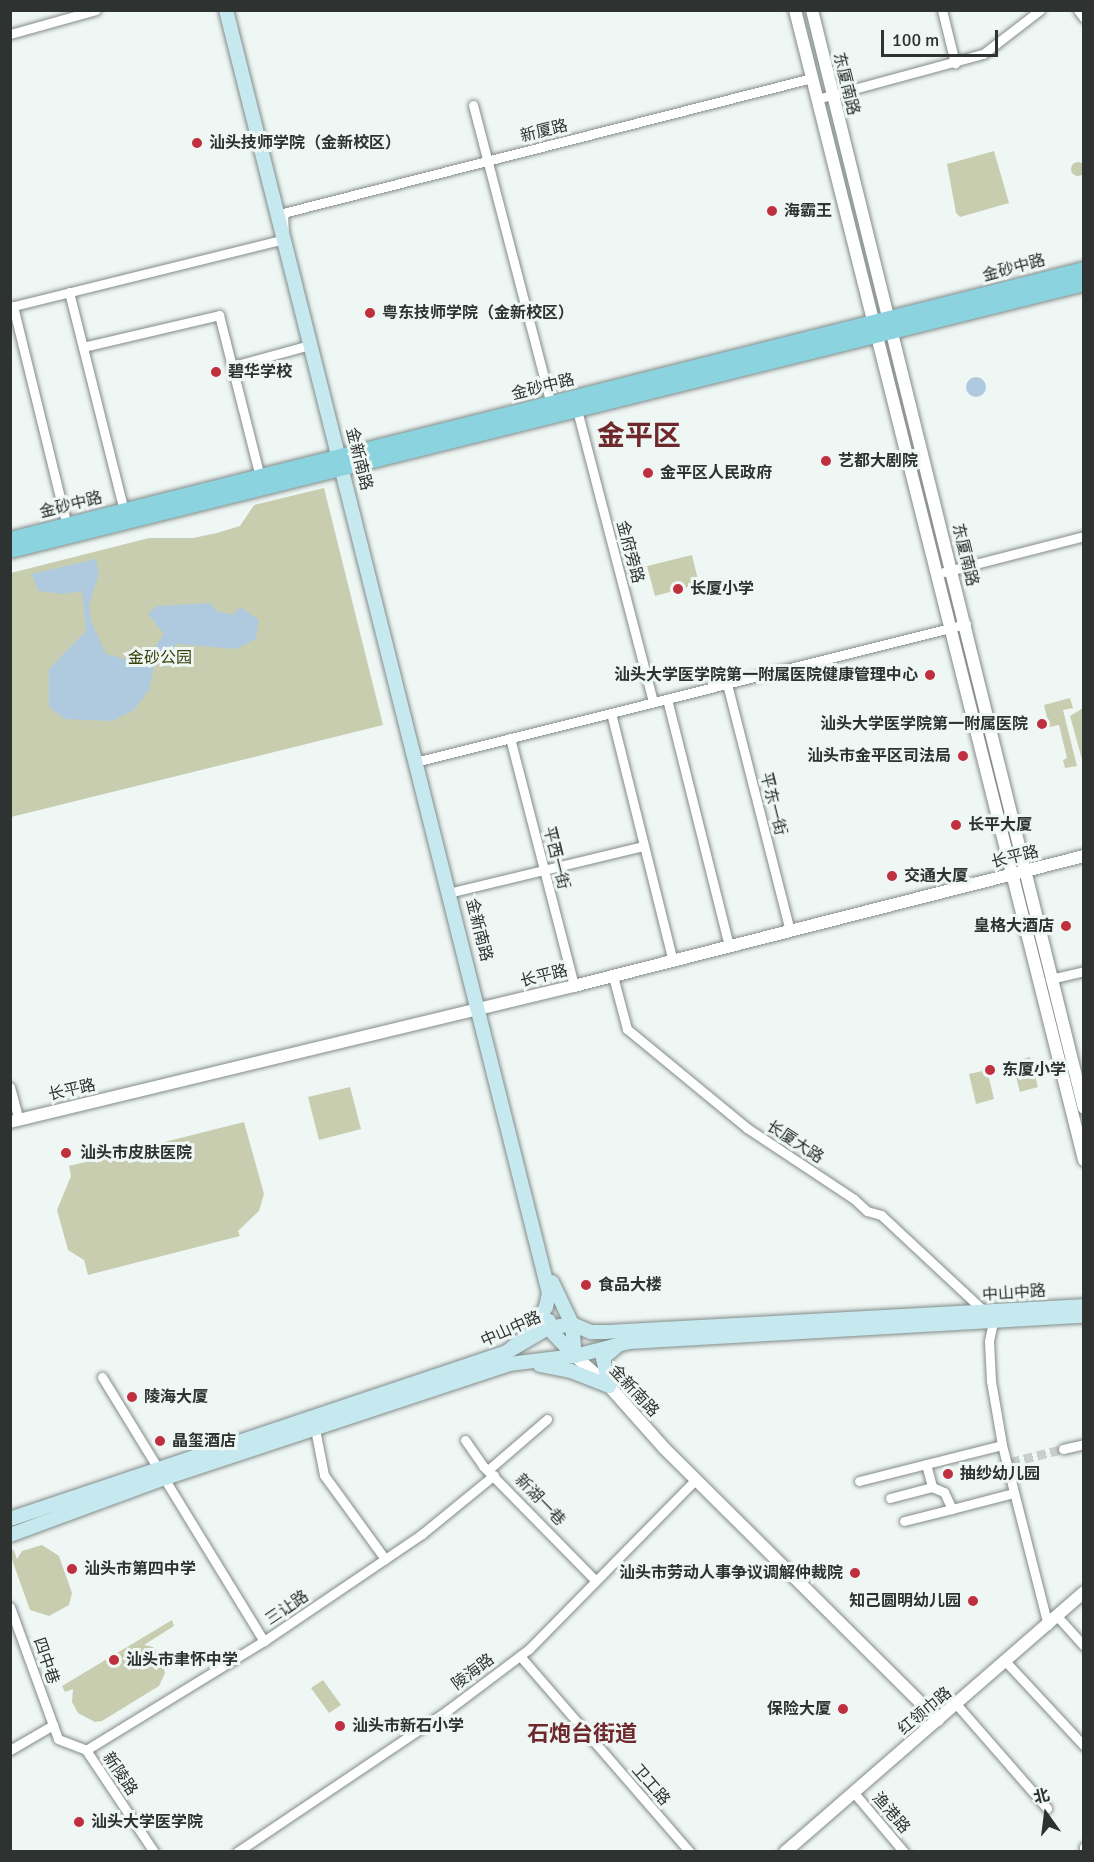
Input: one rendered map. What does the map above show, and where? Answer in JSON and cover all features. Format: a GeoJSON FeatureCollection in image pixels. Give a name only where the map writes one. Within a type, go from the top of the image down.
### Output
{"type":"FeatureCollection","features":[{"type":"Feature","properties":{"kind":"main road","name":"金新南路"},"geometry":{"type":"LineString","coordinates":[[226,10],[552,1293],[572,1323],[575,1356]]}},
{"type":"Feature","properties":{"kind":"main road","name":"金新南路"},"geometry":{"type":"LineString","coordinates":[[232,10],[283,213],[340,462],[419,760],[480,1011]]}},
{"type":"Feature","properties":{"kind":"main road","name":"金砂中路"},"geometry":{"type":"LineString","coordinates":[[10,539],[340,462],[577,410],[883,328],[1083,269]]}},
{"type":"Feature","properties":{"kind":"main road","name":"金砂中路"},"geometry":{"type":"LineString","coordinates":[[10,550],[551,404],[1083,283]]}},
{"type":"Feature","properties":{"kind":"main road"},"geometry":{"type":"LineString","coordinates":[[552,1293],[548,1328],[575,1356]]}},
{"type":"Feature","properties":{"kind":"main road"},"geometry":{"type":"LineString","coordinates":[[552,1293],[570,1310],[606,1332]]}},
{"type":"Feature","properties":{"kind":"main road"},"geometry":{"type":"LineString","coordinates":[[552,1293],[531,1332],[508,1358],[570,1371],[609,1386]]}},
{"type":"Feature","properties":{"kind":"main road","name":"中山中路"},"geometry":{"type":"LineString","coordinates":[[10,1519],[162,1472],[508,1358],[575,1356],[629,1342],[989,1317],[1083,1306]]}},
{"type":"Feature","properties":{"kind":"main road","name":"中山中路"},"geometry":{"type":"LineString","coordinates":[[10,1535],[162,1472],[315,1429],[508,1358],[548,1328],[572,1323],[591,1332],[606,1332],[989,1317],[1083,1316]]}},
{"type":"Feature","properties":{"kind":"main road"},"geometry":{"type":"LineString","coordinates":[[609,1386],[603,1358],[629,1342]]}},
{"type":"Feature","properties":{"kind":"street"},"geometry":{"type":"LineString","coordinates":[[795,10],[883,328]]}},
{"type":"Feature","properties":{"kind":"street","name":"东厦南路"},"geometry":{"type":"LineString","coordinates":[[812,10],[952,628],[1083,1108]]}},
{"type":"Feature","properties":{"kind":"street"},"geometry":{"type":"LineString","coordinates":[[942,10],[955,63]]}},
{"type":"Feature","properties":{"kind":"street"},"geometry":{"type":"LineString","coordinates":[[818,99],[983,54],[1040,10]]}},
{"type":"Feature","properties":{"kind":"street"},"geometry":{"type":"LineString","coordinates":[[1078,10],[1083,18]]}},
{"type":"Feature","properties":{"kind":"street"},"geometry":{"type":"LineString","coordinates":[[10,34],[92,11]]}},
{"type":"Feature","properties":{"kind":"street","name":"新厦路"},"geometry":{"type":"LineString","coordinates":[[283,213],[813,78]]}},
{"type":"Feature","properties":{"kind":"street"},"geometry":{"type":"LineString","coordinates":[[473,105],[551,404]]}},
{"type":"Feature","properties":{"kind":"street"},"geometry":{"type":"LineString","coordinates":[[64,517],[12,307],[284,238],[283,213]]}},
{"type":"Feature","properties":{"kind":"street"},"geometry":{"type":"LineString","coordinates":[[69,292],[122,503]]}},
{"type":"Feature","properties":{"kind":"street"},"geometry":{"type":"LineString","coordinates":[[83,347],[219,315],[258,469]]}},
{"type":"Feature","properties":{"kind":"street","name":"东厦南路"},"geometry":{"type":"LineString","coordinates":[[883,328],[966,624],[1018,875],[1050,979],[1075,1082],[1083,1160]]}},
{"type":"Feature","properties":{"kind":"street"},"geometry":{"type":"LineString","coordinates":[[232,366],[310,345]]}},
{"type":"Feature","properties":{"kind":"street","name":"金府旁路"},"geometry":{"type":"LineString","coordinates":[[577,410],[653,702]]}},
{"type":"Feature","properties":{"kind":"street"},"geometry":{"type":"LineString","coordinates":[[939,573],[1083,536]]}},
{"type":"Feature","properties":{"kind":"street"},"geometry":{"type":"LineString","coordinates":[[419,760],[966,624]]}},
{"type":"Feature","properties":{"kind":"street","name":"平东一街"},"geometry":{"type":"LineString","coordinates":[[727,684],[790,931]]}},
{"type":"Feature","properties":{"kind":"street"},"geometry":{"type":"LineString","coordinates":[[667,699],[729,946]]}},
{"type":"Feature","properties":{"kind":"street"},"geometry":{"type":"LineString","coordinates":[[611,713],[673,961]]}},
{"type":"Feature","properties":{"kind":"street","name":"平西一街"},"geometry":{"type":"LineString","coordinates":[[510,738],[574,986]]}},
{"type":"Feature","properties":{"kind":"street"},"geometry":{"type":"LineString","coordinates":[[452,892],[644,846]]}},
{"type":"Feature","properties":{"kind":"street","name":"长平路"},"geometry":{"type":"LineString","coordinates":[[13,1122],[614,980],[1083,856]]}},
{"type":"Feature","properties":{"kind":"street","name":"长平路"},"geometry":{"type":"LineString","coordinates":[[480,1011],[729,946],[1083,861]]}},
{"type":"Feature","properties":{"kind":"street"},"geometry":{"type":"LineString","coordinates":[[1050,979],[1083,971]]}},
{"type":"Feature","properties":{"kind":"street","name":"长厦大路"},"geometry":{"type":"LineString","coordinates":[[614,980],[627,1029],[747,1128],[867,1211],[881,1215],[964,1288],[989,1317]]}},
{"type":"Feature","properties":{"kind":"street"},"geometry":{"type":"LineString","coordinates":[[10,1087],[13,1122]]}},
{"type":"Feature","properties":{"kind":"street"},"geometry":{"type":"LineString","coordinates":[[989,1317],[991,1382],[1002,1445],[1009,1462],[1014,1493],[1053,1621],[1083,1646]]}},
{"type":"Feature","properties":{"kind":"street","name":"金新南路"},"geometry":{"type":"LineString","coordinates":[[575,1356],[609,1386],[696,1479],[938,1720]]}},
{"type":"Feature","properties":{"kind":"street"},"geometry":{"type":"LineString","coordinates":[[102,1377],[264,1641]]}},
{"type":"Feature","properties":{"kind":"street","name":"三让路"},"geometry":{"type":"LineString","coordinates":[[86,1750],[264,1641],[385,1559],[491,1472],[547,1419]]}},
{"type":"Feature","properties":{"kind":"street"},"geometry":{"type":"LineString","coordinates":[[315,1429],[324,1475],[385,1559]]}},
{"type":"Feature","properties":{"kind":"street","name":"新湖一巷"},"geometry":{"type":"LineString","coordinates":[[465,1440],[491,1472],[595,1580]]}},
{"type":"Feature","properties":{"kind":"street"},"geometry":{"type":"LineString","coordinates":[[1063,1449],[1083,1444]]}},
{"type":"Feature","properties":{"kind":"street"},"geometry":{"type":"LineString","coordinates":[[859,1481],[1002,1445]]}},
{"type":"Feature","properties":{"kind":"street"},"geometry":{"type":"LineString","coordinates":[[926,1464],[932,1487]]}},
{"type":"Feature","properties":{"kind":"street","name":"陵海路"},"geometry":{"type":"LineString","coordinates":[[237,1851],[448,1710],[520,1656],[696,1479]]}},
{"type":"Feature","properties":{"kind":"street"},"geometry":{"type":"LineString","coordinates":[[890,1498],[932,1487],[944,1492],[952,1509]]}},
{"type":"Feature","properties":{"kind":"street"},"geometry":{"type":"LineString","coordinates":[[903,1521],[1014,1493]]}},
{"type":"Feature","properties":{"kind":"street","name":"红领巾路"},"geometry":{"type":"LineString","coordinates":[[784,1851],[855,1794],[938,1720],[1007,1663],[1083,1592]]}},
{"type":"Feature","properties":{"kind":"street","name":"四中巷"},"geometry":{"type":"LineString","coordinates":[[10,1607],[52,1725]]}},
{"type":"Feature","properties":{"kind":"street","name":"卫工路"},"geometry":{"type":"LineString","coordinates":[[520,1656],[690,1851]]}},
{"type":"Feature","properties":{"kind":"street"},"geometry":{"type":"LineString","coordinates":[[1007,1663],[1083,1746]]}},
{"type":"Feature","properties":{"kind":"street"},"geometry":{"type":"LineString","coordinates":[[957,1705],[1047,1808]]}},
{"type":"Feature","properties":{"kind":"street"},"geometry":{"type":"LineString","coordinates":[[10,1750],[52,1725]]}},
{"type":"Feature","properties":{"kind":"street","name":"新陵路"},"geometry":{"type":"LineString","coordinates":[[52,1725],[58,1739],[86,1750],[154,1851]]}},
{"type":"Feature","properties":{"kind":"street","name":"渔港路"},"geometry":{"type":"LineString","coordinates":[[855,1794],[904,1851]]}},
{"type":"Feature","properties":{"kind":"green space"},"geometry":{"type":"Polygon","coordinates":[[[994,151],[1009,203],[960,217],[956,213],[947,164],[994,151]]]}},
{"type":"Feature","properties":{"kind":"green space"},"geometry":{"type":"Polygon","coordinates":[[[1075,162],[1081,162],[1085,169],[1081,176],[1075,176],[1071,172],[1071,166],[1075,162]]]}},
{"type":"Feature","properties":{"kind":"green space","name":"金砂公园"},"geometry":{"type":"Polygon","coordinates":[[[324,488],[383,725],[11,817],[11,573],[149,538],[193,538],[217,533],[240,526],[254,505],[324,488]]]}},
{"type":"Feature","properties":{"kind":"green space"},"geometry":{"type":"Polygon","coordinates":[[[692,555],[699,584],[655,596],[647,566],[692,555]]]}},
{"type":"Feature","properties":{"kind":"green space"},"geometry":{"type":"Polygon","coordinates":[[[1070,698],[1073,708],[1063,710],[1077,766],[1065,768],[1063,760],[1067,758],[1059,725],[1045,728],[1044,724],[1048,722],[1044,705],[1070,698]]]}},
{"type":"Feature","properties":{"kind":"green space"},"geometry":{"type":"Polygon","coordinates":[[[1084,708],[1083,763],[1070,716],[1084,708]]]}},
{"type":"Feature","properties":{"kind":"green space"},"geometry":{"type":"Polygon","coordinates":[[[1030,1057],[1038,1087],[1020,1092],[1012,1062],[1030,1057]]]}},
{"type":"Feature","properties":{"kind":"green space"},"geometry":{"type":"Polygon","coordinates":[[[987,1070],[994,1099],[976,1104],[969,1074],[987,1070]]]}},
{"type":"Feature","properties":{"kind":"green space"},"geometry":{"type":"Polygon","coordinates":[[[350,1087],[361,1129],[319,1140],[308,1097],[350,1087]]]}},
{"type":"Feature","properties":{"kind":"green space"},"geometry":{"type":"Polygon","coordinates":[[[244,1122],[264,1194],[259,1211],[238,1231],[240,1236],[88,1275],[84,1260],[68,1250],[57,1210],[71,1176],[69,1166],[244,1122]]]}},
{"type":"Feature","properties":{"kind":"green space"},"geometry":{"type":"Polygon","coordinates":[[[42,1545],[59,1556],[72,1593],[69,1605],[49,1616],[30,1610],[11,1557],[13,1548],[17,1559],[22,1551],[42,1545]]]}},
{"type":"Feature","properties":{"kind":"green space"},"geometry":{"type":"Polygon","coordinates":[[[172,1620],[174,1626],[144,1645],[153,1647],[162,1658],[165,1673],[159,1686],[102,1721],[95,1722],[78,1713],[72,1702],[73,1689],[65,1692],[62,1686],[172,1620]]]}},
{"type":"Feature","properties":{"kind":"green space"},"geometry":{"type":"Polygon","coordinates":[[[323,1680],[341,1705],[329,1713],[311,1688],[323,1680]]]}},
{"type":"Feature","properties":{"kind":"water"},"geometry":{"type":"Polygon","coordinates":[[[976,377],[983,380],[986,387],[983,394],[976,397],[969,394],[966,387],[969,380],[976,377]]]}},
{"type":"Feature","properties":{"kind":"water"},"geometry":{"type":"Polygon","coordinates":[[[96,559],[99,574],[89,604],[91,621],[106,654],[133,661],[151,652],[164,634],[148,614],[157,606],[210,603],[217,611],[233,615],[240,607],[259,620],[256,639],[236,649],[177,644],[154,667],[149,690],[134,710],[112,721],[65,719],[49,707],[49,669],[86,631],[82,591],[63,594],[39,591],[31,574],[96,559]]]}},
{"type":"Feature","properties":{"kind":"tunnel"},"geometry":{"type":"LineString","coordinates":[[1011,1462],[1063,1449]]}},
{"type":"Feature","properties":{"kind":"place","name":"汕头技师学院（金新校区）"},"geometry":{"type":"Point","coordinates":[197,143]}},
{"type":"Feature","properties":{"kind":"place","name":"海霸王"},"geometry":{"type":"Point","coordinates":[772,211]}},
{"type":"Feature","properties":{"kind":"place","name":"粤东技师学院（金新校区）"},"geometry":{"type":"Point","coordinates":[370,313]}},
{"type":"Feature","properties":{"kind":"place","name":"碧华学校"},"geometry":{"type":"Point","coordinates":[216,372]}},
{"type":"Feature","properties":{"kind":"place","name":"艺都大剧院"},"geometry":{"type":"Point","coordinates":[826,461]}},
{"type":"Feature","properties":{"kind":"place","name":"金平区人民政府"},"geometry":{"type":"Point","coordinates":[648,473]}},
{"type":"Feature","properties":{"kind":"place","name":"长厦小学"},"geometry":{"type":"Point","coordinates":[678,589]}},
{"type":"Feature","properties":{"kind":"place","name":"汕头大学医学院第一附属医院健康管理中心"},"geometry":{"type":"Point","coordinates":[930,675]}},
{"type":"Feature","properties":{"kind":"place","name":"汕头大学医学院第一附属医院"},"geometry":{"type":"Point","coordinates":[1042,724]}},
{"type":"Feature","properties":{"kind":"place","name":"汕头市金平区司法局"},"geometry":{"type":"Point","coordinates":[963,756]}},
{"type":"Feature","properties":{"kind":"place","name":"长平大厦"},"geometry":{"type":"Point","coordinates":[956,825]}},
{"type":"Feature","properties":{"kind":"place","name":"交通大厦"},"geometry":{"type":"Point","coordinates":[892,876]}},
{"type":"Feature","properties":{"kind":"place","name":"皇格大酒店"},"geometry":{"type":"Point","coordinates":[1066,926]}},
{"type":"Feature","properties":{"kind":"place","name":"东厦小学"},"geometry":{"type":"Point","coordinates":[990,1070]}},
{"type":"Feature","properties":{"kind":"place","name":"汕头市皮肤医院"},"geometry":{"type":"Point","coordinates":[66,1153]}},
{"type":"Feature","properties":{"kind":"place","name":"食品大楼"},"geometry":{"type":"Point","coordinates":[586,1285]}},
{"type":"Feature","properties":{"kind":"place","name":"陵海大厦"},"geometry":{"type":"Point","coordinates":[132,1397]}},
{"type":"Feature","properties":{"kind":"place","name":"晶玺酒店"},"geometry":{"type":"Point","coordinates":[160,1441]}},
{"type":"Feature","properties":{"kind":"place","name":"抽纱幼儿园"},"geometry":{"type":"Point","coordinates":[948,1474]}},
{"type":"Feature","properties":{"kind":"place","name":"汕头市第四中学"},"geometry":{"type":"Point","coordinates":[72,1569]}},
{"type":"Feature","properties":{"kind":"place","name":"汕头市劳动人事争议调解仲裁院"},"geometry":{"type":"Point","coordinates":[855,1573]}},
{"type":"Feature","properties":{"kind":"place","name":"知己圆明幼儿园"},"geometry":{"type":"Point","coordinates":[973,1601]}},
{"type":"Feature","properties":{"kind":"place","name":"汕头市聿怀中学"},"geometry":{"type":"Point","coordinates":[114,1660]}},
{"type":"Feature","properties":{"kind":"place","name":"保险大厦"},"geometry":{"type":"Point","coordinates":[843,1709]}},
{"type":"Feature","properties":{"kind":"place","name":"汕头市新石小学"},"geometry":{"type":"Point","coordinates":[340,1726]}},
{"type":"Feature","properties":{"kind":"place","name":"汕头大学医学院"},"geometry":{"type":"Point","coordinates":[79,1822]}},
{"type":"Feature","properties":{"kind":"district","name":"金平区"},"geometry":{"type":"Point","coordinates":[639,436]}},
{"type":"Feature","properties":{"kind":"district","name":"石炮台街道"},"geometry":{"type":"Point","coordinates":[582,1734]}}]}
